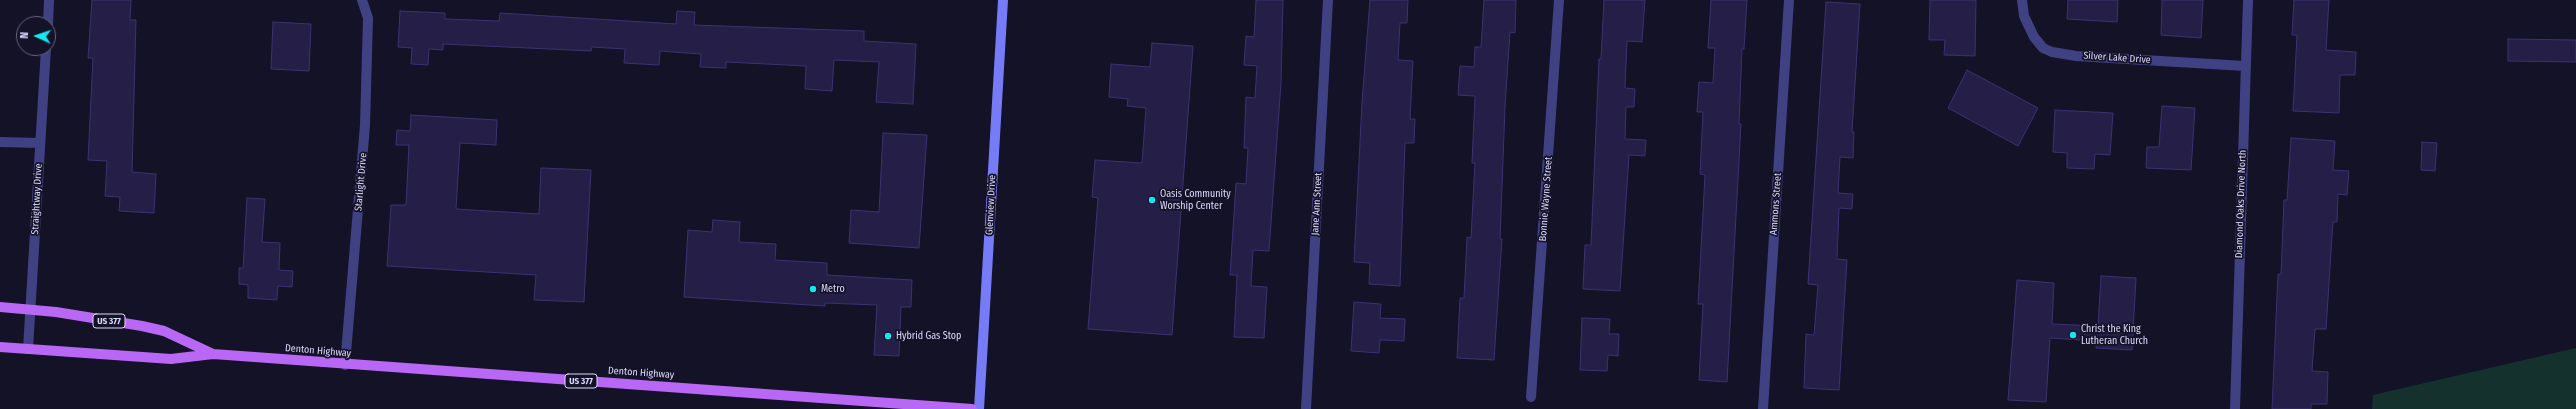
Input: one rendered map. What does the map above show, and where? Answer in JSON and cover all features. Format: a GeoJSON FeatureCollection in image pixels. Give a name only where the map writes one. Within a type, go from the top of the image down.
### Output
{"type":"FeatureCollection","features":[{"type":"Feature","properties":{"kind":"main road","name":"Glenview Drive"},"geometry":{"type":"LineString","coordinates":[[979,409],[1003,0]]}},
{"type":"Feature","properties":{"kind":"main road","name":"Denton Highway"},"geometry":{"type":"LineString","coordinates":[[0,307],[56,312],[164,331],[213,354]]}},
{"type":"Feature","properties":{"kind":"main road","name":"Denton Highway"},"geometry":{"type":"LineString","coordinates":[[0,348],[171,359],[213,354],[345,365],[972,409]]}},
{"type":"Feature","properties":{"kind":"street"},"geometry":{"type":"LineString","coordinates":[[48,16],[49,0]]}},
{"type":"Feature","properties":{"kind":"street","name":"Starlight Drive"},"geometry":{"type":"LineString","coordinates":[[345,365],[365,125],[368,18],[362,0]]}},
{"type":"Feature","properties":{"kind":"street","name":"Jane Ann Street"},"geometry":{"type":"LineString","coordinates":[[1306,409],[1328,0]]}},
{"type":"Feature","properties":{"kind":"street","name":"Bonnie Wayne Street"},"geometry":{"type":"LineString","coordinates":[[1531,397],[1559,0]]}},
{"type":"Feature","properties":{"kind":"street","name":"Ammons Street"},"geometry":{"type":"LineString","coordinates":[[1763,409],[1789,0]]}},
{"type":"Feature","properties":{"kind":"street","name":"Silver Lake Drive"},"geometry":{"type":"LineString","coordinates":[[2022,0],[2024,16],[2034,37],[2043,48],[2052,52],[2076,56],[2245,66]]}},
{"type":"Feature","properties":{"kind":"street","name":"Diamond Oaks Drive North"},"geometry":{"type":"LineString","coordinates":[[2235,409],[2248,0]]}},
{"type":"Feature","properties":{"kind":"street","name":"Straightway Drive"},"geometry":{"type":"LineString","coordinates":[[28,349],[45,56]]}},
{"type":"Feature","properties":{"kind":"street"},"geometry":{"type":"LineString","coordinates":[[0,142],[40,143]]}},
{"type":"Feature","properties":{"kind":"green space"},"geometry":{"type":"Polygon","coordinates":[[[2576,348],[2576,409],[2372,409],[2373,395],[2576,348]]]}},
{"type":"Feature","properties":{"kind":"building"},"geometry":{"type":"Polygon","coordinates":[[[92,0],[131,0],[130,20],[136,20],[132,172],[156,174],[154,213],[119,211],[120,197],[105,196],[107,161],[88,160],[93,58],[88,58],[92,0]]]}},
{"type":"Feature","properties":{"kind":"building"},"geometry":{"type":"Polygon","coordinates":[[[1256,0],[1283,0],[1281,83],[1269,251],[1253,250],[1251,286],[1267,287],[1264,338],[1234,337],[1237,275],[1230,275],[1236,183],[1246,184],[1248,148],[1244,148],[1246,97],[1255,98],[1257,66],[1244,65],[1246,36],[1254,37],[1256,0]]]}},
{"type":"Feature","properties":{"kind":"building"},"geometry":{"type":"Polygon","coordinates":[[[1370,0],[1408,0],[1407,23],[1400,23],[1398,60],[1413,61],[1410,119],[1415,119],[1414,143],[1405,143],[1400,286],[1369,284],[1370,263],[1354,262],[1362,102],[1370,0]]]}},
{"type":"Feature","properties":{"kind":"building"},"geometry":{"type":"Polygon","coordinates":[[[1484,0],[1516,0],[1515,33],[1510,32],[1505,107],[1500,239],[1502,239],[1494,360],[1457,358],[1460,298],[1464,298],[1467,237],[1471,238],[1475,163],[1472,163],[1475,96],[1458,95],[1460,66],[1474,67],[1475,47],[1481,47],[1484,0]]]}},
{"type":"Feature","properties":{"kind":"building"},"geometry":{"type":"Polygon","coordinates":[[[1604,0],[1645,0],[1642,42],[1627,41],[1625,88],[1635,89],[1634,107],[1626,107],[1625,139],[1646,140],[1645,156],[1629,155],[1620,291],[1583,289],[1585,245],[1591,245],[1599,59],[1601,59],[1604,0]]]}},
{"type":"Feature","properties":{"kind":"building"},"geometry":{"type":"Polygon","coordinates":[[[1711,0],[1747,0],[1744,49],[1742,49],[1739,124],[1741,124],[1727,382],[1699,380],[1703,304],[1698,304],[1705,175],[1700,174],[1703,112],[1697,112],[1699,82],[1713,83],[1715,48],[1708,48],[1711,0]]]}},
{"type":"Feature","properties":{"kind":"building"},"geometry":{"type":"Polygon","coordinates":[[[1930,0],[1976,0],[1975,56],[1944,55],[1945,40],[1929,40],[1930,0]]]}},
{"type":"Feature","properties":{"kind":"building"},"geometry":{"type":"Polygon","coordinates":[[[2068,0],[2118,0],[2117,22],[2067,19],[2068,0]]]}},
{"type":"Feature","properties":{"kind":"building"},"geometry":{"type":"Polygon","coordinates":[[[2162,0],[2203,0],[2201,38],[2161,35],[2162,0]]]}},
{"type":"Feature","properties":{"kind":"building"},"geometry":{"type":"Polygon","coordinates":[[[2294,0],[2329,0],[2326,50],[2356,52],[2355,75],[2340,75],[2339,113],[2293,111],[2297,35],[2292,35],[2294,0]]]}},
{"type":"Feature","properties":{"kind":"building"},"geometry":{"type":"Polygon","coordinates":[[[1826,2],[1860,4],[1852,132],[1854,132],[1853,158],[1840,157],[1838,193],[1853,194],[1852,209],[1839,208],[1837,259],[1847,260],[1839,390],[1804,388],[1806,334],[1814,335],[1818,285],[1808,284],[1826,2]]]}},
{"type":"Feature","properties":{"kind":"building"},"geometry":{"type":"Polygon","coordinates":[[[400,11],[445,13],[445,19],[499,21],[500,13],[676,24],[677,11],[695,12],[694,25],[864,31],[864,41],[916,44],[913,104],[876,102],[879,62],[834,60],[832,91],[805,89],[806,66],[726,62],[726,68],[700,67],[701,54],[660,51],[659,65],[624,63],[625,49],[592,47],[591,51],[443,44],[443,50],[429,49],[428,65],[411,64],[412,48],[398,47],[400,11]]]}},
{"type":"Feature","properties":{"kind":"building"},"geometry":{"type":"Polygon","coordinates":[[[273,22],[311,24],[309,71],[271,69],[273,22]]]}},
{"type":"Feature","properties":{"kind":"building"},"geometry":{"type":"Polygon","coordinates":[[[2508,39],[2576,40],[2576,62],[2508,61],[2508,39]]]}},
{"type":"Feature","properties":{"kind":"building"},"geometry":{"type":"Polygon","coordinates":[[[1152,43],[1193,46],[1172,335],[1088,329],[1098,198],[1092,197],[1095,160],[1142,163],[1146,108],[1127,106],[1128,99],[1109,97],[1111,64],[1150,67],[1152,43]]]}},
{"type":"Feature","properties":{"kind":"building"},"geometry":{"type":"Polygon","coordinates":[[[1967,70],[2038,108],[2018,146],[1948,108],[1967,70]]]}},
{"type":"Feature","properties":{"kind":"building"},"geometry":{"type":"Polygon","coordinates":[[[2162,106],[2195,108],[2191,170],[2146,168],[2147,147],[2159,147],[2162,106]]]}},
{"type":"Feature","properties":{"kind":"building"},"geometry":{"type":"Polygon","coordinates":[[[2055,110],[2113,113],[2110,155],[2095,154],[2094,169],[2067,168],[2067,153],[2053,152],[2055,110]]]}},
{"type":"Feature","properties":{"kind":"building"},"geometry":{"type":"Polygon","coordinates":[[[411,115],[497,120],[496,145],[460,143],[456,209],[539,214],[541,168],[591,170],[584,302],[534,300],[536,275],[387,266],[391,205],[406,205],[409,145],[396,145],[397,130],[410,131],[411,115]]]}},
{"type":"Feature","properties":{"kind":"building"},"geometry":{"type":"Polygon","coordinates":[[[883,133],[927,135],[919,248],[849,243],[851,210],[879,212],[883,133]]]}},
{"type":"Feature","properties":{"kind":"building"},"geometry":{"type":"Polygon","coordinates":[[[2291,138],[2335,141],[2333,170],[2349,171],[2347,195],[2338,194],[2337,222],[2333,222],[2326,329],[2315,329],[2312,371],[2328,372],[2327,404],[2311,404],[2311,409],[2272,409],[2278,274],[2281,274],[2284,200],[2287,200],[2291,138]]]}},
{"type":"Feature","properties":{"kind":"building"},"geometry":{"type":"Polygon","coordinates":[[[2422,142],[2437,143],[2435,171],[2421,170],[2422,142]]]}},
{"type":"Feature","properties":{"kind":"building"},"geometry":{"type":"Polygon","coordinates":[[[247,198],[265,199],[262,242],[280,243],[279,270],[293,271],[292,287],[278,286],[277,300],[248,298],[248,285],[239,284],[239,268],[243,268],[247,198]]]}},
{"type":"Feature","properties":{"kind":"building"},"geometry":{"type":"Polygon","coordinates":[[[713,220],[740,222],[739,242],[776,244],[775,260],[827,263],[827,275],[912,280],[911,307],[901,307],[899,356],[874,355],[877,305],[825,303],[825,306],[684,297],[688,230],[712,232],[713,220]]]}},
{"type":"Feature","properties":{"kind":"building","name":"Christ the King Lutheran Church"},"geometry":{"type":"Polygon","coordinates":[[[2101,276],[2136,278],[2132,350],[2096,348],[2097,341],[2050,338],[2046,402],[2008,400],[2017,280],[2054,283],[2052,324],[2098,326],[2101,276]]]}},
{"type":"Feature","properties":{"kind":"building"},"geometry":{"type":"Polygon","coordinates":[[[1354,302],[1381,304],[1380,318],[1405,319],[1404,341],[1380,340],[1379,353],[1351,351],[1354,302]]]}},
{"type":"Feature","properties":{"kind":"building"},"geometry":{"type":"Polygon","coordinates":[[[1582,318],[1610,319],[1609,334],[1619,334],[1618,356],[1608,355],[1607,371],[1580,370],[1582,318]]]}},
{"type":"Feature","properties":{"kind":"place","name":"Oasis Community Worship Center"},"geometry":{"type":"Point","coordinates":[1152,200]}},
{"type":"Feature","properties":{"kind":"place","name":"Metro"},"geometry":{"type":"Point","coordinates":[813,289]}},
{"type":"Feature","properties":{"kind":"place","name":"Christ the King Lutheran Church"},"geometry":{"type":"Point","coordinates":[2073,335]}},
{"type":"Feature","properties":{"kind":"place","name":"Hybrid Gas Stop"},"geometry":{"type":"Point","coordinates":[888,336]}}]}
